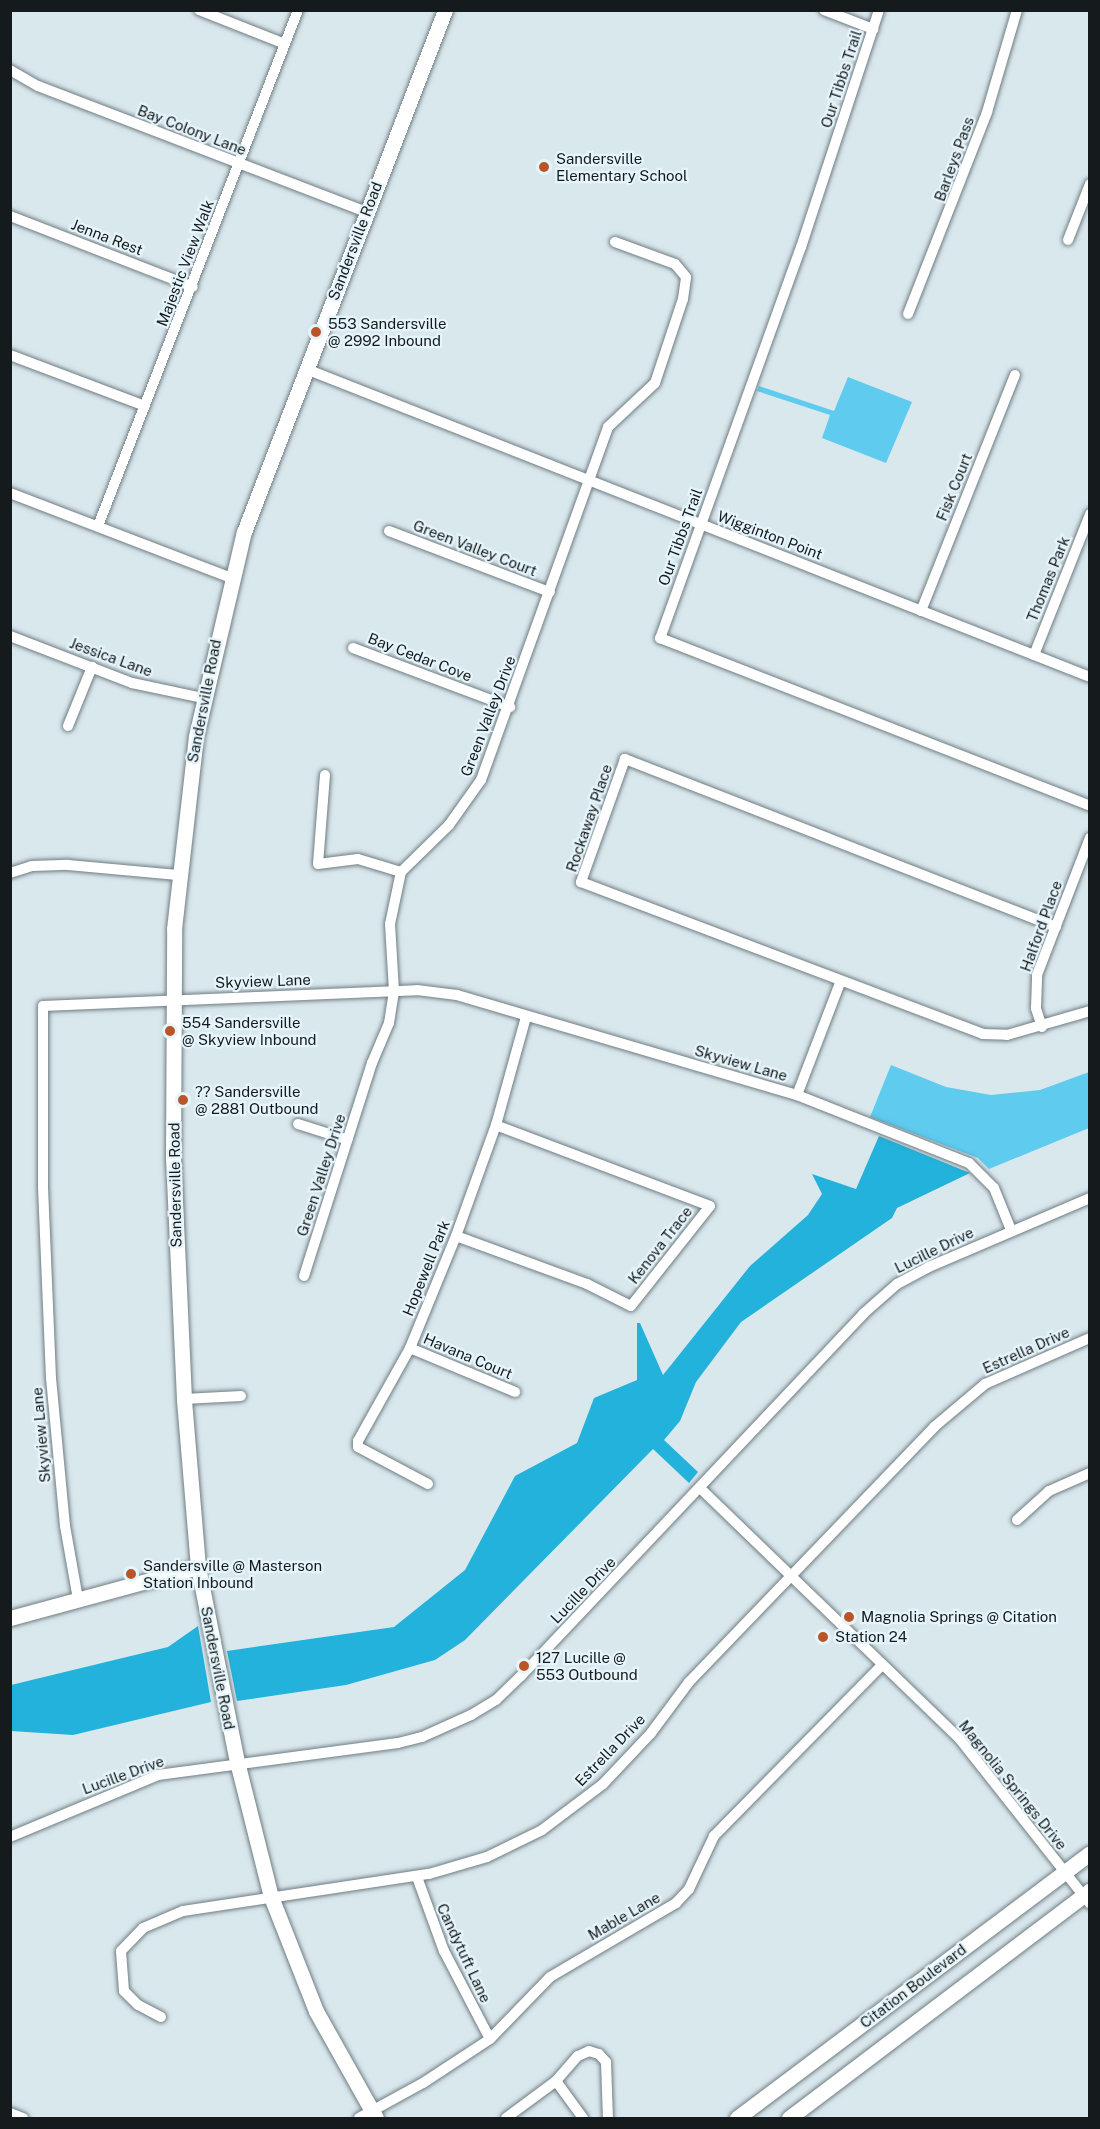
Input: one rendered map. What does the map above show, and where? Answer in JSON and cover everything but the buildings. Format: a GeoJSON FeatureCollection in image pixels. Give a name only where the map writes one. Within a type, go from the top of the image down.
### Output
{"type":"FeatureCollection","features":[{"type":"Feature","properties":{"kind":"street"},"geometry":{"type":"LineString","coordinates":[[199,10],[285,44]]}},
{"type":"Feature","properties":{"kind":"street","name":"Majestic View Walk"},"geometry":{"type":"LineString","coordinates":[[98,526],[193,287],[298,10]]}},
{"type":"Feature","properties":{"kind":"street","name":"Sandersville Road"},"geometry":{"type":"LineString","coordinates":[[369,2116],[316,2011],[271,1897],[237,1762],[198,1567],[184,1399],[173,1158],[174,999],[178,875],[203,698],[231,578],[248,521],[445,10]]}},
{"type":"Feature","properties":{"kind":"street"},"geometry":{"type":"LineString","coordinates":[[824,10],[873,29]]}},
{"type":"Feature","properties":{"kind":"street","name":"Our Tibbs Trail"},"geometry":{"type":"LineString","coordinates":[[879,10],[801,247],[660,638],[1089,807]]}},
{"type":"Feature","properties":{"kind":"street","name":"Barleys Pass"},"geometry":{"type":"LineString","coordinates":[[908,314],[987,112],[1017,10]]}},
{"type":"Feature","properties":{"kind":"street","name":"Bay Colony Lane"},"geometry":{"type":"LineString","coordinates":[[10,70],[38,86],[366,212]]}},
{"type":"Feature","properties":{"kind":"street"},"geometry":{"type":"LineString","coordinates":[[1068,240],[1089,184]]}},
{"type":"Feature","properties":{"kind":"street","name":"Jenna Rest"},"geometry":{"type":"LineString","coordinates":[[10,216],[193,287]]}},
{"type":"Feature","properties":{"kind":"street","name":"Green Valley Drive"},"geometry":{"type":"LineString","coordinates":[[304,1276],[372,1063],[389,1023],[394,991],[390,924],[401,872],[449,825],[474,791],[510,708],[608,427],[655,383],[683,298],[686,277],[675,264],[615,242]]}},
{"type":"Feature","properties":{"kind":"street"},"geometry":{"type":"LineString","coordinates":[[10,355],[146,406]]}},
{"type":"Feature","properties":{"kind":"street","name":"Wigginton Point"},"geometry":{"type":"LineString","coordinates":[[306,369],[1089,677]]}},
{"type":"Feature","properties":{"kind":"street","name":"Fisk Court"},"geometry":{"type":"LineString","coordinates":[[921,610],[1015,375]]}},
{"type":"Feature","properties":{"kind":"street"},"geometry":{"type":"LineString","coordinates":[[10,493],[231,578]]}},
{"type":"Feature","properties":{"kind":"street","name":"Thomas Park"},"geometry":{"type":"LineString","coordinates":[[1034,655],[1089,514]]}},
{"type":"Feature","properties":{"kind":"street","name":"Green Valley Court"},"geometry":{"type":"LineString","coordinates":[[389,531],[550,592]]}},
{"type":"Feature","properties":{"kind":"street","name":"Jessica Lane"},"geometry":{"type":"LineString","coordinates":[[10,636],[132,683],[203,698]]}},
{"type":"Feature","properties":{"kind":"street","name":"Bay Cedar Cove"},"geometry":{"type":"LineString","coordinates":[[353,648],[510,708]]}},
{"type":"Feature","properties":{"kind":"street"},"geometry":{"type":"LineString","coordinates":[[68,726],[92,667]]}},
{"type":"Feature","properties":{"kind":"street","name":"Rockaway Place"},"geometry":{"type":"LineString","coordinates":[[1056,927],[625,759],[581,882],[840,983],[983,1034],[1007,1035],[1089,1011]]}},
{"type":"Feature","properties":{"kind":"street"},"geometry":{"type":"LineString","coordinates":[[326,776],[318,864],[358,859],[401,872]]}},
{"type":"Feature","properties":{"kind":"street","name":"Halford Place"},"geometry":{"type":"LineString","coordinates":[[1042,1026],[1034,994],[1037,975],[1089,838]]}},
{"type":"Feature","properties":{"kind":"street"},"geometry":{"type":"LineString","coordinates":[[10,873],[32,866],[68,865],[178,875]]}},
{"type":"Feature","properties":{"kind":"street"},"geometry":{"type":"LineString","coordinates":[[797,1095],[840,983]]}},
{"type":"Feature","properties":{"kind":"street","name":"Skyview Lane"},"geometry":{"type":"LineString","coordinates":[[78,1599],[65,1526],[51,1378],[43,1186],[43,1006],[394,991],[457,995],[797,1095],[969,1163],[994,1188],[1011,1230]]}},
{"type":"Feature","properties":{"kind":"street","name":"Hopewell Park"},"geometry":{"type":"LineString","coordinates":[[428,1484],[358,1447],[410,1348],[456,1236],[496,1125],[526,1017]]}},
{"type":"Feature","properties":{"kind":"street"},"geometry":{"type":"LineString","coordinates":[[298,1124],[348,1140]]}},
{"type":"Feature","properties":{"kind":"street","name":"Kenova Trace"},"geometry":{"type":"LineString","coordinates":[[456,1236],[587,1284],[631,1306],[710,1206],[496,1125]]}},
{"type":"Feature","properties":{"kind":"street","name":"Lucille Drive"},"geometry":{"type":"LineString","coordinates":[[10,1837],[149,1778],[237,1762],[398,1743],[430,1734],[471,1715],[496,1700],[521,1676],[701,1489],[855,1323],[897,1284],[1011,1230],[1089,1198]]}},
{"type":"Feature","properties":{"kind":"street","name":"Estrella Drive"},"geometry":{"type":"LineString","coordinates":[[161,2017],[138,2005],[124,1990],[121,1951],[131,1936],[183,1911],[417,1877],[466,1864],[516,1844],[573,1809],[651,1733],[689,1682],[969,1396],[1002,1375],[1089,1338]]}},
{"type":"Feature","properties":{"kind":"street","name":"Havana Court"},"geometry":{"type":"LineString","coordinates":[[410,1348],[515,1392]]}},
{"type":"Feature","properties":{"kind":"street"},"geometry":{"type":"LineString","coordinates":[[184,1399],[242,1396]]}},
{"type":"Feature","properties":{"kind":"street"},"geometry":{"type":"LineString","coordinates":[[1017,1520],[1049,1491],[1089,1473]]}},
{"type":"Feature","properties":{"kind":"street","name":"Magnolia Springs Drive"},"geometry":{"type":"LineString","coordinates":[[701,1489],[793,1575],[882,1665],[959,1738],[1064,1872],[1087,1897]]}},
{"type":"Feature","properties":{"kind":"street"},"geometry":{"type":"LineString","coordinates":[[10,1618],[198,1567]]}},
{"type":"Feature","properties":{"kind":"street","name":"Mable Lane"},"geometry":{"type":"LineString","coordinates":[[369,2116],[490,2039],[550,1977],[676,1903],[689,1888],[714,1836],[882,1665]]}},
{"type":"Feature","properties":{"kind":"street","name":"Citation Boulevard"},"geometry":{"type":"LineString","coordinates":[[737,2118],[1089,1852]]}},
{"type":"Feature","properties":{"kind":"street","name":"Candytuft Lane"},"geometry":{"type":"LineString","coordinates":[[417,1877],[444,1951],[490,2039]]}},
{"type":"Feature","properties":{"kind":"street","name":"Citation Boulevard"},"geometry":{"type":"LineString","coordinates":[[789,2118],[1087,1897]]}},
{"type":"Feature","properties":{"kind":"street"},"geometry":{"type":"LineString","coordinates":[[506,2118],[556,2081],[578,2056],[589,2051],[599,2054],[607,2073],[608,2118]]}},
{"type":"Feature","properties":{"kind":"street"},"geometry":{"type":"LineString","coordinates":[[556,2081],[584,2118]]}},
{"type":"Feature","properties":{"kind":"street"},"geometry":{"type":"LineString","coordinates":[[10,2113],[23,2118]]}},
{"type":"Feature","properties":{"kind":"shaded area"},"geometry":{"type":"Polygon","coordinates":[[[848,377],[912,402],[886,463],[822,438],[830,415],[757,391],[759,386],[834,411],[848,377]]]}},
{"type":"Feature","properties":{"kind":"shaded area"},"geometry":{"type":"Polygon","coordinates":[[[891,1065],[946,1087],[991,1095],[1040,1090],[1089,1072],[1089,1128],[989,1169],[978,1158],[870,1117],[891,1065]]]}},
{"type":"Feature","properties":{"kind":"shaded area"},"geometry":{"type":"Polygon","coordinates":[[[879,1136],[970,1173],[897,1208],[892,1218],[741,1322],[696,1382],[680,1421],[664,1440],[698,1472],[689,1483],[653,1449],[465,1640],[435,1660],[346,1685],[237,1701],[227,1651],[394,1627],[465,1570],[515,1476],[577,1443],[594,1398],[637,1380],[637,1323],[640,1323],[663,1375],[750,1266],[808,1215],[822,1194],[812,1174],[856,1189],[879,1136]]]}},
{"type":"Feature","properties":{"kind":"shaded area"},"geometry":{"type":"Polygon","coordinates":[[[198,1626],[211,1702],[73,1735],[11,1731],[11,1685],[168,1647],[198,1626]]]}},
{"type":"Feature","properties":{"kind":"place","name":"Sandersville Elementary School"},"geometry":{"type":"Point","coordinates":[544,167]}},
{"type":"Feature","properties":{"kind":"place","name":"553 Sandersville @ 2992 Inbound"},"geometry":{"type":"Point","coordinates":[316,332]}},
{"type":"Feature","properties":{"kind":"place","name":"554 Sandersville @ Skyview Inbound"},"geometry":{"type":"Point","coordinates":[170,1031]}},
{"type":"Feature","properties":{"kind":"place","name":"?? Sandersville @ 2881 Outbound"},"geometry":{"type":"Point","coordinates":[183,1100]}},
{"type":"Feature","properties":{"kind":"place","name":"Sandersville @ Masterson Station Inbound"},"geometry":{"type":"Point","coordinates":[131,1574]}},
{"type":"Feature","properties":{"kind":"place","name":"Magnolia Springs @ Citation"},"geometry":{"type":"Point","coordinates":[849,1617]}},
{"type":"Feature","properties":{"kind":"place","name":"Station 24"},"geometry":{"type":"Point","coordinates":[823,1637]}},
{"type":"Feature","properties":{"kind":"place","name":"127 Lucille @ 553 Outbound"},"geometry":{"type":"Point","coordinates":[524,1666]}}]}
